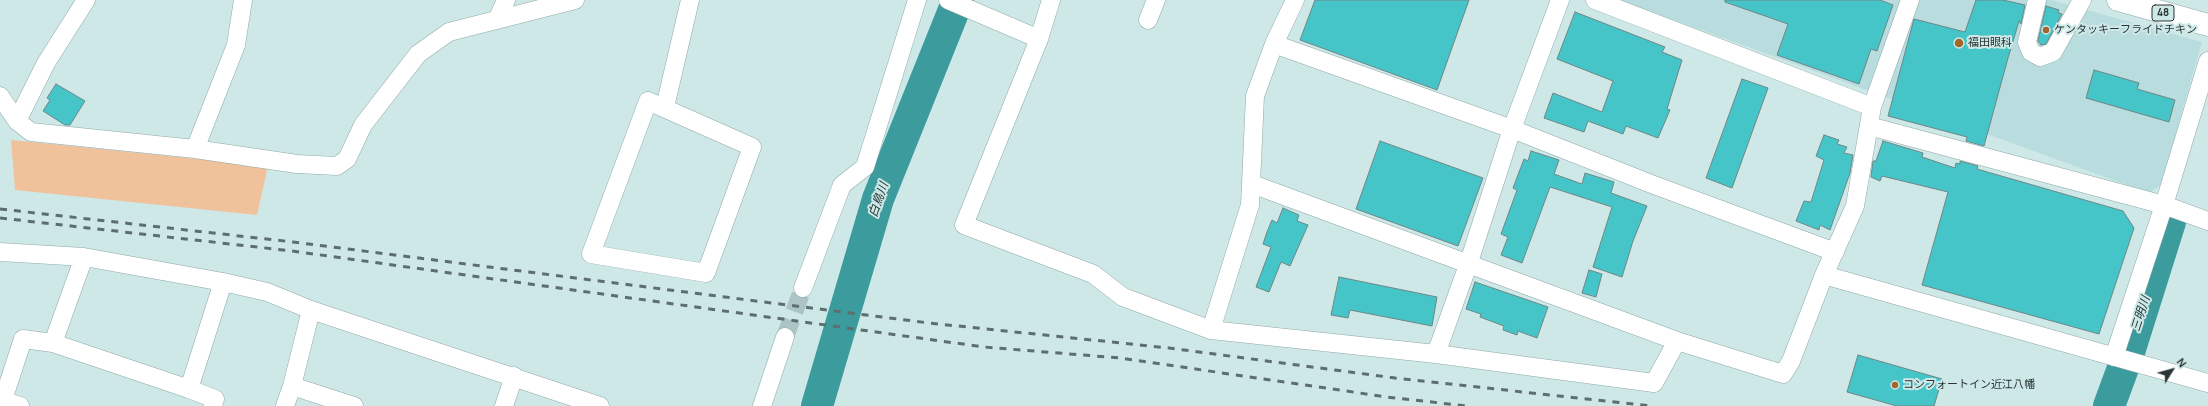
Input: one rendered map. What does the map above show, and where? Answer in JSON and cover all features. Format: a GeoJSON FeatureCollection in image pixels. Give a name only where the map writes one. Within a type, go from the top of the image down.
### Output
{"type":"FeatureCollection","features":[{"type":"Feature","properties":{"kind":"main road","name":"48"},"geometry":{"type":"LineString","coordinates":[[2118,0],[2208,25]]}},
{"type":"Feature","properties":{"kind":"street"},"geometry":{"type":"LineString","coordinates":[[17,121],[46,63],[86,0]]}},
{"type":"Feature","properties":{"kind":"street"},"geometry":{"type":"LineString","coordinates":[[195,149],[236,45],[243,0]]}},
{"type":"Feature","properties":{"kind":"street"},"geometry":{"type":"LineString","coordinates":[[497,20],[506,0]]}},
{"type":"Feature","properties":{"kind":"street"},"geometry":{"type":"LineString","coordinates":[[0,96],[17,121],[31,132],[195,149],[297,164],[337,166],[347,159],[363,125],[418,54],[449,32],[575,0]]}},
{"type":"Feature","properties":{"kind":"street"},"geometry":{"type":"LineString","coordinates":[[665,107],[690,0],[705,0]]}},
{"type":"Feature","properties":{"kind":"street"},"geometry":{"type":"LineString","coordinates":[[803,288],[842,185],[865,167],[917,0]]}},
{"type":"Feature","properties":{"kind":"street"},"geometry":{"type":"LineString","coordinates":[[948,0],[1039,39]]}},
{"type":"Feature","properties":{"kind":"street"},"geometry":{"type":"LineString","coordinates":[[1051,0],[1039,39],[964,225],[1093,274],[1123,297],[1211,330],[1436,354],[1654,383],[1676,340]]}},
{"type":"Feature","properties":{"kind":"street"},"geometry":{"type":"LineString","coordinates":[[1148,20],[1156,0]]}},
{"type":"Feature","properties":{"kind":"street"},"geometry":{"type":"LineString","coordinates":[[1211,330],[1250,205],[1255,96],[1274,44],[1295,0]]}},
{"type":"Feature","properties":{"kind":"street"},"geometry":{"type":"LineString","coordinates":[[1436,354],[1468,265],[1512,129],[1560,0]]}},
{"type":"Feature","properties":{"kind":"street"},"geometry":{"type":"LineString","coordinates":[[1595,0],[1872,107]]}},
{"type":"Feature","properties":{"kind":"street"},"geometry":{"type":"LineString","coordinates":[[1252,184],[1468,265],[1676,340],[1783,374],[1791,361],[1824,275],[1855,206],[1872,107],[1910,0]]}},
{"type":"Feature","properties":{"kind":"street"},"geometry":{"type":"LineString","coordinates":[[2036,0],[2027,42],[2031,52],[2040,57],[2053,52],[2082,0]]}},
{"type":"Feature","properties":{"kind":"street"},"geometry":{"type":"LineString","coordinates":[[1274,44],[1512,129],[1654,185],[1835,252]]}},
{"type":"Feature","properties":{"kind":"street"},"geometry":{"type":"LineString","coordinates":[[2122,360],[2164,206],[2208,61]]}},
{"type":"Feature","properties":{"kind":"street"},"geometry":{"type":"LineString","coordinates":[[648,101],[665,107],[752,147],[706,273],[591,254],[648,101]]}},
{"type":"Feature","properties":{"kind":"street"},"geometry":{"type":"LineString","coordinates":[[1869,126],[2164,206],[2208,221]]}},
{"type":"Feature","properties":{"kind":"street"},"geometry":{"type":"LineString","coordinates":[[0,252],[84,257],[223,282],[267,292],[311,310],[514,376],[600,406]]}},
{"type":"Feature","properties":{"kind":"street"},"geometry":{"type":"LineString","coordinates":[[53,343],[84,257]]}},
{"type":"Feature","properties":{"kind":"street"},"geometry":{"type":"LineString","coordinates":[[1824,275],[2208,383]]}},
{"type":"Feature","properties":{"kind":"street"},"geometry":{"type":"LineString","coordinates":[[189,389],[223,282]]}},
{"type":"Feature","properties":{"kind":"street"},"geometry":{"type":"LineString","coordinates":[[285,406],[292,386],[311,310]]}},
{"type":"Feature","properties":{"kind":"street"},"geometry":{"type":"LineString","coordinates":[[762,406],[785,338]]}},
{"type":"Feature","properties":{"kind":"street"},"geometry":{"type":"LineString","coordinates":[[20,406],[2,403],[23,339],[53,343],[189,389],[215,399],[213,406]]}},
{"type":"Feature","properties":{"kind":"street"},"geometry":{"type":"LineString","coordinates":[[504,406],[514,376]]}},
{"type":"Feature","properties":{"kind":"street"},"geometry":{"type":"LineString","coordinates":[[292,386],[354,406]]}},
{"type":"Feature","properties":{"kind":"shaded area"},"geometry":{"type":"Polygon","coordinates":[[[1619,0],[2051,0],[2202,42],[2161,185],[2149,193],[1619,0]]]}},
{"type":"Feature","properties":{"kind":"shaded area"},"geometry":{"type":"Polygon","coordinates":[[[11,140],[268,166],[257,215],[15,190],[11,140]]]}},
{"type":"Feature","properties":{"kind":"building"},"geometry":{"type":"Polygon","coordinates":[[[1315,0],[1469,0],[1437,90],[1300,40],[1315,0]]]}},
{"type":"Feature","properties":{"kind":"building"},"geometry":{"type":"Polygon","coordinates":[[[1725,0],[1880,0],[1893,5],[1877,51],[1871,49],[1859,84],[1777,55],[1788,24],[1725,2],[1725,0]]]}},
{"type":"Feature","properties":{"kind":"building"},"geometry":{"type":"Polygon","coordinates":[[[1976,0],[2003,0],[2025,5],[2021,24],[2019,21],[2008,58],[1984,146],[1966,141],[1967,137],[1888,116],[1914,19],[1965,32],[1976,0]]]}},
{"type":"Feature","properties":{"kind":"building"},"geometry":{"type":"Polygon","coordinates":[[[2046,6],[2059,10],[2058,13],[2062,14],[2046,44],[2041,45],[2038,41],[2046,6]]]}},
{"type":"Feature","properties":{"kind":"building"},"geometry":{"type":"Polygon","coordinates":[[[1575,12],[1665,47],[1662,52],[1682,60],[1667,109],[1670,110],[1658,138],[1626,126],[1623,134],[1588,121],[1584,132],[1544,118],[1553,93],[1602,112],[1613,81],[1557,59],[1575,12]]]}},
{"type":"Feature","properties":{"kind":"building"},"geometry":{"type":"Polygon","coordinates":[[[2094,70],[2139,83],[2137,89],[2175,100],[2169,122],[2086,98],[2094,70]]]}},
{"type":"Feature","properties":{"kind":"building"},"geometry":{"type":"Polygon","coordinates":[[[1742,79],[1768,88],[1732,188],[1706,178],[1742,79]]]}},
{"type":"Feature","properties":{"kind":"building"},"geometry":{"type":"Polygon","coordinates":[[[56,84],[85,101],[70,125],[65,125],[43,111],[50,100],[47,98],[56,84]]]}},
{"type":"Feature","properties":{"kind":"building"},"geometry":{"type":"Polygon","coordinates":[[[1824,135],[1839,140],[1837,144],[1847,147],[1844,153],[1853,155],[1850,173],[1830,230],[1820,225],[1819,230],[1796,221],[1804,201],[1811,202],[1824,160],[1816,156],[1824,135]]]}},
{"type":"Feature","properties":{"kind":"building"},"geometry":{"type":"Polygon","coordinates":[[[1380,141],[1483,178],[1458,246],[1356,209],[1380,141]]]}},
{"type":"Feature","properties":{"kind":"building"},"geometry":{"type":"Polygon","coordinates":[[[1883,141],[1923,153],[1922,157],[1955,168],[1956,163],[1960,164],[1960,161],[1978,166],[1977,169],[2123,211],[2134,228],[2099,334],[1922,285],[1948,192],[1882,176],[1880,181],[1871,177],[1873,161],[1876,161],[1883,141]]]}},
{"type":"Feature","properties":{"kind":"building"},"geometry":{"type":"Polygon","coordinates":[[[1531,151],[1559,160],[1554,174],[1582,184],[1585,173],[1614,182],[1611,193],[1647,206],[1633,241],[1622,277],[1593,267],[1612,207],[1550,187],[1522,263],[1501,255],[1508,237],[1501,234],[1517,190],[1513,188],[1524,159],[1528,161],[1531,151]]]}},
{"type":"Feature","properties":{"kind":"building"},"geometry":{"type":"Polygon","coordinates":[[[1283,208],[1299,215],[1297,221],[1308,225],[1290,266],[1281,262],[1269,292],[1256,287],[1271,247],[1263,244],[1272,220],[1277,223],[1283,208]]]}},
{"type":"Feature","properties":{"kind":"building"},"geometry":{"type":"Polygon","coordinates":[[[1589,270],[1602,274],[1596,297],[1582,293],[1589,270]]]}},
{"type":"Feature","properties":{"kind":"building"},"geometry":{"type":"Polygon","coordinates":[[[1339,277],[1437,297],[1432,326],[1350,310],[1348,318],[1331,315],[1339,277]]]}},
{"type":"Feature","properties":{"kind":"building"},"geometry":{"type":"Polygon","coordinates":[[[1475,282],[1548,307],[1537,338],[1518,331],[1517,335],[1503,330],[1504,326],[1480,317],[1481,314],[1466,309],[1475,282]]]}},
{"type":"Feature","properties":{"kind":"building","name":"コンフォートイン近江八幡"},"geometry":{"type":"Polygon","coordinates":[[[1858,355],[1942,379],[1934,406],[1897,406],[1847,392],[1858,355]]]}},
{"type":"Feature","properties":{"kind":"waterway","name":"白鳥川"},"geometry":{"type":"LineString","coordinates":[[817,406],[878,199],[958,0]]}},
{"type":"Feature","properties":{"kind":"waterway","name":"三明川"},"geometry":{"type":"LineString","coordinates":[[2109,406],[2130,349],[2170,222]]}},
{"type":"Feature","properties":{"kind":"tunnel"},"geometry":{"type":"LineString","coordinates":[[785,337],[803,288]]}},
{"type":"Feature","properties":{"kind":"railway"},"geometry":{"type":"LineString","coordinates":[[0,209],[293,242],[929,323],[1169,348],[1395,378],[1651,406]]}},
{"type":"Feature","properties":{"kind":"railway"},"geometry":{"type":"LineString","coordinates":[[0,218],[292,251],[984,347],[1120,358],[1387,397],[1467,406]]}},
{"type":"Feature","properties":{"kind":"place","name":"ケンタッキーフライドチキン"},"geometry":{"type":"Point","coordinates":[2046,30]}},
{"type":"Feature","properties":{"kind":"place","name":"福田眼科"},"geometry":{"type":"Point","coordinates":[1959,43]}},
{"type":"Feature","properties":{"kind":"place","name":"コンフォートイン近江八幡"},"geometry":{"type":"Point","coordinates":[1895,385]}}]}
